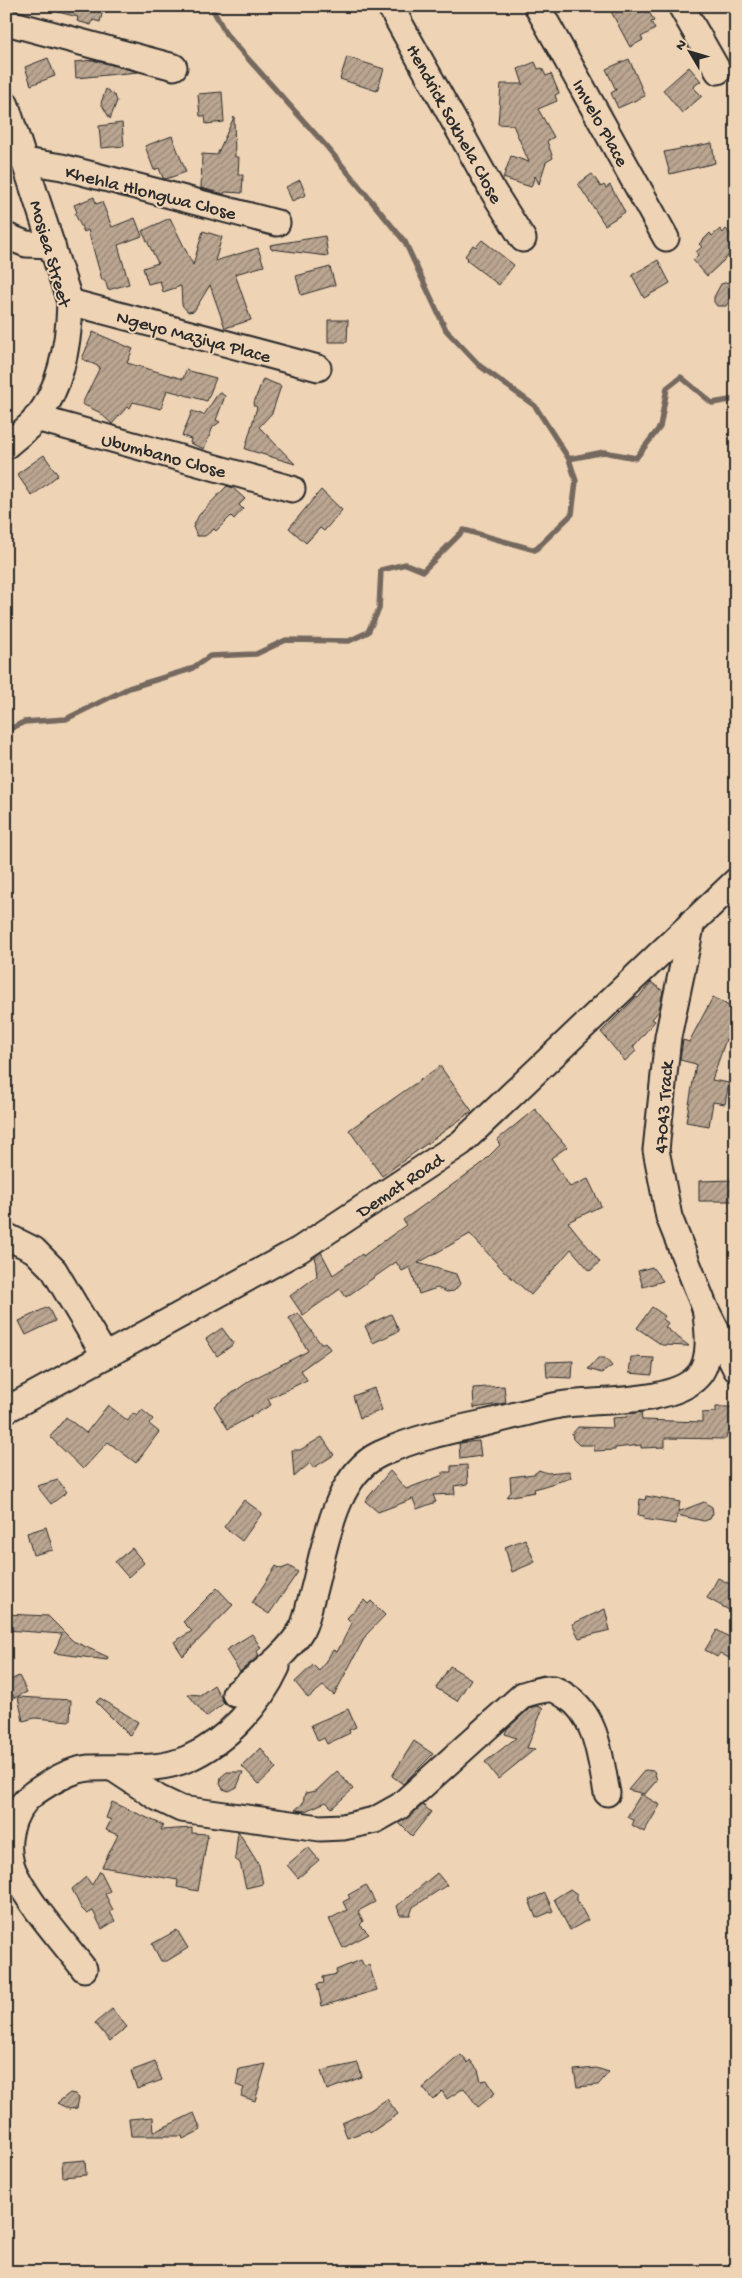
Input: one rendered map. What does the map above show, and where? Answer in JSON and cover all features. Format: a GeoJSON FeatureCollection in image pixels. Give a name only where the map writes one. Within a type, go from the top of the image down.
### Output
{"type":"FeatureCollection","features":[{"type":"Feature","properties":{"kind":"street","name":"Hendrick Sokhela Close"},"geometry":{"type":"LineString","coordinates":[[390,6],[494,193],[523,239]]}},
{"type":"Feature","properties":{"kind":"street","name":"Imvelo Place"},"geometry":{"type":"LineString","coordinates":[[537,6],[666,238]]}},
{"type":"Feature","properties":{"kind":"street"},"geometry":{"type":"LineString","coordinates":[[681,6],[718,71]]}},
{"type":"Feature","properties":{"kind":"street"},"geometry":{"type":"LineString","coordinates":[[6,22],[174,67]]}},
{"type":"Feature","properties":{"kind":"street","name":"Mosiea Street"},"geometry":{"type":"LineString","coordinates":[[6,105],[70,302],[70,328],[62,364],[49,400],[36,418],[6,446]]}},
{"type":"Feature","properties":{"kind":"street","name":"Khehla Hlongwa Close"},"geometry":{"type":"LineString","coordinates":[[25,161],[62,167],[277,223]]}},
{"type":"Feature","properties":{"kind":"street"},"geometry":{"type":"LineString","coordinates":[[6,236],[26,244],[52,245]]}},
{"type":"Feature","properties":{"kind":"street","name":"Ngeyo Maziya Place"},"geometry":{"type":"LineString","coordinates":[[70,302],[318,368]]}},
{"type":"Feature","properties":{"kind":"street","name":"Ubumbano Close"},"geometry":{"type":"LineString","coordinates":[[36,418],[292,489]]}},
{"type":"Feature","properties":{"kind":"street","name":"Demat Road"},"geometry":{"type":"LineString","coordinates":[[6,1410],[300,1250],[461,1143],[736,881]]}},
{"type":"Feature","properties":{"kind":"street","name":"47043 Track"},"geometry":{"type":"LineString","coordinates":[[692,922],[668,1037],[656,1150],[669,1217],[704,1308],[736,1370]]}},
{"type":"Feature","properties":{"kind":"street"},"geometry":{"type":"LineString","coordinates":[[6,1236],[34,1250],[54,1270],[105,1356]]}},
{"type":"Feature","properties":{"kind":"street"},"geometry":{"type":"LineString","coordinates":[[84,1969],[16,1877],[9,1853],[10,1835],[15,1814],[27,1798],[62,1776],[87,1768],[114,1769],[166,1766],[190,1758],[224,1735],[248,1712],[268,1686],[282,1656],[303,1627],[333,1515],[348,1486],[361,1469],[378,1455],[403,1444],[457,1429],[560,1405],[609,1402],[670,1392],[685,1386],[699,1376],[704,1363],[708,1331],[704,1308]]}},
{"type":"Feature","properties":{"kind":"street"},"geometry":{"type":"LineString","coordinates":[[235,1694],[282,1656]]}},
{"type":"Feature","properties":{"kind":"street"},"geometry":{"type":"LineString","coordinates":[[114,1769],[151,1794],[181,1809],[320,1828],[343,1827],[375,1820],[400,1806],[523,1695],[539,1690],[555,1689],[576,1702],[587,1717],[596,1737],[607,1793]]}},
{"type":"Feature","properties":{"kind":"building"},"geometry":{"type":"Polygon","coordinates":[[[59,6],[104,6],[100,22],[93,20],[91,25],[77,21],[78,17],[58,12],[59,6]]]}},
{"type":"Feature","properties":{"kind":"building"},"geometry":{"type":"Polygon","coordinates":[[[608,6],[646,6],[654,21],[651,22],[655,29],[641,37],[643,40],[630,47],[608,6]]]}},
{"type":"Feature","properties":{"kind":"building"},"geometry":{"type":"Polygon","coordinates":[[[347,57],[384,69],[377,91],[340,79],[347,57]]]}},
{"type":"Feature","properties":{"kind":"building"},"geometry":{"type":"Polygon","coordinates":[[[48,58],[55,76],[31,85],[25,67],[48,58]]]}},
{"type":"Feature","properties":{"kind":"building"},"geometry":{"type":"Polygon","coordinates":[[[629,59],[645,96],[618,108],[611,93],[616,90],[606,69],[629,59]]]}},
{"type":"Feature","properties":{"kind":"building"},"geometry":{"type":"Polygon","coordinates":[[[93,60],[138,72],[76,78],[75,62],[93,60]]]}},
{"type":"Feature","properties":{"kind":"building"},"geometry":{"type":"Polygon","coordinates":[[[535,62],[538,69],[542,68],[546,76],[551,74],[559,93],[555,95],[557,101],[538,109],[554,137],[547,141],[553,158],[546,162],[539,184],[535,176],[531,187],[503,178],[511,156],[529,162],[513,125],[498,124],[501,84],[523,84],[518,69],[535,62]]]}},
{"type":"Feature","properties":{"kind":"building"},"geometry":{"type":"Polygon","coordinates":[[[689,67],[701,81],[693,87],[702,96],[682,113],[663,90],[689,67]]]}},
{"type":"Feature","properties":{"kind":"building"},"geometry":{"type":"Polygon","coordinates":[[[106,89],[115,96],[117,101],[110,119],[101,103],[106,89]]]}},
{"type":"Feature","properties":{"kind":"building"},"geometry":{"type":"Polygon","coordinates":[[[222,92],[224,122],[206,124],[205,116],[200,116],[198,94],[222,92]]]}},
{"type":"Feature","properties":{"kind":"building"},"geometry":{"type":"Polygon","coordinates":[[[234,117],[235,157],[239,157],[238,175],[243,175],[242,193],[225,192],[224,194],[201,188],[202,154],[217,155],[234,117]]]}},
{"type":"Feature","properties":{"kind":"building"},"geometry":{"type":"Polygon","coordinates":[[[122,123],[124,146],[101,148],[99,126],[122,123]]]}},
{"type":"Feature","properties":{"kind":"building"},"geometry":{"type":"Polygon","coordinates":[[[172,136],[186,172],[166,179],[163,178],[159,168],[154,170],[145,146],[172,136]]]}},
{"type":"Feature","properties":{"kind":"building"},"geometry":{"type":"Polygon","coordinates":[[[712,143],[715,163],[670,174],[664,152],[712,143]]]}},
{"type":"Feature","properties":{"kind":"building"},"geometry":{"type":"Polygon","coordinates":[[[592,174],[601,187],[604,185],[606,188],[610,185],[625,212],[605,225],[578,184],[592,174]]]}},
{"type":"Feature","properties":{"kind":"building"},"geometry":{"type":"Polygon","coordinates":[[[300,180],[306,195],[292,201],[286,187],[300,180]]]}},
{"type":"Feature","properties":{"kind":"building"},"geometry":{"type":"Polygon","coordinates":[[[94,197],[96,204],[102,202],[112,227],[135,218],[142,236],[118,245],[129,284],[108,290],[105,280],[102,280],[88,230],[84,232],[75,214],[77,212],[74,205],[94,197]]]}},
{"type":"Feature","properties":{"kind":"building"},"geometry":{"type":"Polygon","coordinates":[[[170,218],[193,265],[203,231],[222,237],[215,261],[258,248],[264,266],[235,274],[251,320],[225,328],[210,285],[194,311],[188,312],[182,305],[181,286],[163,292],[160,281],[148,284],[143,268],[158,263],[142,231],[170,218]]]}},
{"type":"Feature","properties":{"kind":"building"},"geometry":{"type":"Polygon","coordinates":[[[720,229],[723,233],[726,229],[736,240],[736,249],[707,276],[693,260],[698,255],[696,252],[702,247],[699,244],[710,233],[712,236],[720,229]]]}},
{"type":"Feature","properties":{"kind":"building"},"geometry":{"type":"Polygon","coordinates":[[[325,236],[328,256],[271,249],[270,245],[325,236]]]}},
{"type":"Feature","properties":{"kind":"building"},"geometry":{"type":"Polygon","coordinates":[[[482,240],[514,265],[499,285],[466,260],[468,258],[465,256],[473,245],[476,247],[482,240]]]}},
{"type":"Feature","properties":{"kind":"building"},"geometry":{"type":"Polygon","coordinates":[[[658,260],[670,283],[644,298],[632,275],[658,260]]]}},
{"type":"Feature","properties":{"kind":"building"},"geometry":{"type":"Polygon","coordinates":[[[330,267],[335,285],[301,295],[296,276],[330,267]]]}},
{"type":"Feature","properties":{"kind":"building"},"geometry":{"type":"Polygon","coordinates":[[[736,280],[736,290],[726,306],[717,306],[714,302],[714,297],[721,284],[736,280]]]}},
{"type":"Feature","properties":{"kind":"building"},"geometry":{"type":"Polygon","coordinates":[[[328,320],[348,320],[347,342],[328,342],[328,320]]]}},
{"type":"Feature","properties":{"kind":"building"},"geometry":{"type":"Polygon","coordinates":[[[93,332],[133,349],[127,363],[183,379],[186,370],[216,378],[207,401],[167,390],[161,409],[133,402],[130,408],[127,407],[112,424],[99,412],[82,404],[100,367],[82,359],[93,332]]]}},
{"type":"Feature","properties":{"kind":"building"},"geometry":{"type":"Polygon","coordinates":[[[263,379],[281,386],[272,413],[259,427],[295,464],[245,449],[257,407],[253,405],[263,379]]]}},
{"type":"Feature","properties":{"kind":"building"},"geometry":{"type":"Polygon","coordinates":[[[219,392],[225,396],[216,420],[220,422],[213,427],[204,449],[190,443],[191,439],[182,436],[192,411],[204,415],[219,392]]]}},
{"type":"Feature","properties":{"kind":"building"},"geometry":{"type":"Polygon","coordinates":[[[44,455],[58,475],[32,496],[17,474],[44,455]]]}},
{"type":"Feature","properties":{"kind":"building"},"geometry":{"type":"Polygon","coordinates":[[[227,486],[233,488],[245,499],[239,505],[243,509],[234,519],[231,516],[216,531],[214,529],[205,536],[197,536],[193,527],[199,515],[227,486]]]}},
{"type":"Feature","properties":{"kind":"building"},"geometry":{"type":"Polygon","coordinates":[[[321,490],[342,510],[324,531],[320,528],[306,543],[289,528],[321,490]]]}},
{"type":"Feature","properties":{"kind":"building"},"geometry":{"type":"Polygon","coordinates":[[[651,982],[663,991],[659,1011],[652,1019],[655,1021],[633,1047],[636,1051],[625,1061],[601,1032],[636,997],[638,998],[651,982]]]}},
{"type":"Feature","properties":{"kind":"building"},"geometry":{"type":"Polygon","coordinates":[[[713,997],[736,1010],[736,1030],[730,1041],[726,1039],[712,1080],[729,1083],[725,1104],[713,1102],[709,1126],[686,1122],[696,1064],[680,1060],[683,1040],[689,1042],[713,997]]]}},
{"type":"Feature","properties":{"kind":"building"},"geometry":{"type":"Polygon","coordinates":[[[440,1066],[472,1111],[382,1176],[349,1130],[440,1066]]]}},
{"type":"Feature","properties":{"kind":"building"},"geometry":{"type":"Polygon","coordinates":[[[535,1109],[567,1147],[551,1158],[570,1187],[588,1179],[601,1206],[568,1222],[600,1262],[590,1271],[571,1249],[531,1295],[504,1271],[470,1234],[418,1263],[456,1274],[460,1284],[454,1291],[447,1292],[437,1288],[419,1294],[410,1267],[402,1271],[396,1262],[346,1297],[340,1289],[303,1315],[290,1296],[317,1276],[315,1257],[321,1252],[333,1275],[362,1254],[363,1256],[406,1225],[403,1220],[480,1165],[500,1145],[497,1140],[535,1109]]]}},
{"type":"Feature","properties":{"kind":"building"},"geometry":{"type":"Polygon","coordinates":[[[736,1180],[736,1201],[699,1201],[699,1181],[736,1180]]]}},
{"type":"Feature","properties":{"kind":"building"},"geometry":{"type":"Polygon","coordinates":[[[652,1267],[663,1281],[643,1287],[638,1271],[652,1267]]]}},
{"type":"Feature","properties":{"kind":"building"},"geometry":{"type":"Polygon","coordinates":[[[48,1307],[55,1321],[26,1335],[19,1321],[48,1307]]]}},
{"type":"Feature","properties":{"kind":"building"},"geometry":{"type":"Polygon","coordinates":[[[652,1307],[665,1316],[663,1319],[668,1323],[665,1327],[689,1346],[662,1345],[637,1328],[652,1307]]]}},
{"type":"Feature","properties":{"kind":"building"},"geometry":{"type":"Polygon","coordinates":[[[298,1313],[321,1344],[325,1342],[330,1349],[301,1370],[307,1380],[268,1399],[271,1405],[228,1429],[214,1406],[251,1380],[308,1351],[289,1318],[298,1313]]]}},
{"type":"Feature","properties":{"kind":"building"},"geometry":{"type":"Polygon","coordinates":[[[391,1314],[399,1331],[373,1343],[365,1326],[391,1314]]]}},
{"type":"Feature","properties":{"kind":"building"},"geometry":{"type":"Polygon","coordinates":[[[222,1328],[234,1344],[217,1356],[206,1339],[222,1328]]]}},
{"type":"Feature","properties":{"kind":"building"},"geometry":{"type":"Polygon","coordinates":[[[631,1357],[654,1358],[652,1375],[629,1373],[631,1357]]]}},
{"type":"Feature","properties":{"kind":"building"},"geometry":{"type":"Polygon","coordinates":[[[598,1358],[605,1358],[612,1366],[602,1373],[588,1369],[598,1358]]]}},
{"type":"Feature","properties":{"kind":"building"},"geometry":{"type":"Polygon","coordinates":[[[573,1361],[572,1378],[547,1377],[546,1362],[573,1361]]]}},
{"type":"Feature","properties":{"kind":"building"},"geometry":{"type":"Polygon","coordinates":[[[504,1386],[506,1403],[474,1408],[473,1388],[504,1386]]]}},
{"type":"Feature","properties":{"kind":"building"},"geometry":{"type":"Polygon","coordinates":[[[374,1388],[382,1410],[360,1418],[353,1396],[374,1388]]]}},
{"type":"Feature","properties":{"kind":"building"},"geometry":{"type":"Polygon","coordinates":[[[108,1405],[128,1421],[133,1413],[137,1416],[142,1410],[153,1419],[149,1424],[159,1432],[136,1463],[108,1442],[83,1469],[50,1437],[66,1417],[86,1433],[108,1405]]]}},
{"type":"Feature","properties":{"kind":"building"},"geometry":{"type":"Polygon","coordinates":[[[716,1407],[736,1407],[736,1434],[727,1434],[726,1439],[665,1438],[665,1447],[641,1448],[641,1445],[615,1448],[615,1450],[594,1451],[594,1445],[579,1445],[573,1439],[572,1434],[578,1427],[613,1428],[612,1418],[627,1417],[626,1414],[641,1412],[642,1420],[702,1422],[702,1413],[716,1412],[716,1407]]]}},
{"type":"Feature","properties":{"kind":"building"},"geometry":{"type":"Polygon","coordinates":[[[322,1437],[334,1455],[313,1468],[310,1463],[294,1477],[292,1450],[300,1450],[322,1437]]]}},
{"type":"Feature","properties":{"kind":"building"},"geometry":{"type":"Polygon","coordinates":[[[479,1441],[481,1456],[460,1459],[459,1443],[479,1441]]]}},
{"type":"Feature","properties":{"kind":"building"},"geometry":{"type":"Polygon","coordinates":[[[467,1465],[468,1484],[454,1486],[455,1494],[433,1495],[436,1502],[417,1509],[413,1499],[378,1512],[365,1501],[390,1471],[406,1489],[443,1475],[443,1472],[451,1472],[451,1466],[467,1465]]]}},
{"type":"Feature","properties":{"kind":"building"},"geometry":{"type":"Polygon","coordinates":[[[539,1470],[547,1473],[569,1471],[571,1478],[534,1489],[535,1492],[507,1497],[511,1492],[510,1477],[534,1474],[539,1470]]]}},
{"type":"Feature","properties":{"kind":"building"},"geometry":{"type":"Polygon","coordinates":[[[58,1480],[67,1492],[51,1504],[37,1486],[58,1480]]]}},
{"type":"Feature","properties":{"kind":"building"},"geometry":{"type":"Polygon","coordinates":[[[646,1496],[680,1502],[678,1512],[704,1502],[712,1507],[713,1513],[710,1519],[704,1521],[677,1515],[676,1524],[643,1519],[644,1516],[638,1515],[640,1499],[645,1500],[646,1496]]]}},
{"type":"Feature","properties":{"kind":"building"},"geometry":{"type":"Polygon","coordinates":[[[244,1500],[262,1513],[242,1541],[224,1527],[244,1500]]]}},
{"type":"Feature","properties":{"kind":"building"},"geometry":{"type":"Polygon","coordinates":[[[46,1527],[53,1550],[33,1555],[27,1533],[46,1527]]]}},
{"type":"Feature","properties":{"kind":"building"},"geometry":{"type":"Polygon","coordinates":[[[525,1539],[535,1562],[512,1572],[505,1547],[525,1539]]]}},
{"type":"Feature","properties":{"kind":"building"},"geometry":{"type":"Polygon","coordinates":[[[132,1548],[144,1563],[128,1577],[115,1562],[132,1548]]]}},
{"type":"Feature","properties":{"kind":"building"},"geometry":{"type":"Polygon","coordinates":[[[276,1566],[281,1569],[289,1566],[298,1572],[269,1614],[252,1603],[276,1566]]]}},
{"type":"Feature","properties":{"kind":"building"},"geometry":{"type":"Polygon","coordinates":[[[718,1578],[736,1587],[736,1596],[729,1610],[707,1598],[718,1578]]]}},
{"type":"Feature","properties":{"kind":"building"},"geometry":{"type":"Polygon","coordinates":[[[217,1588],[233,1605],[183,1656],[174,1642],[192,1631],[183,1622],[217,1588]]]}},
{"type":"Feature","properties":{"kind":"building"},"geometry":{"type":"Polygon","coordinates":[[[364,1600],[368,1604],[371,1601],[385,1615],[366,1635],[334,1695],[323,1686],[308,1698],[295,1682],[313,1665],[319,1671],[333,1650],[337,1652],[352,1623],[347,1618],[364,1600]]]}},
{"type":"Feature","properties":{"kind":"building"},"geometry":{"type":"Polygon","coordinates":[[[605,1609],[610,1630],[579,1638],[572,1624],[605,1609]]]}},
{"type":"Feature","properties":{"kind":"building"},"geometry":{"type":"Polygon","coordinates":[[[6,1614],[48,1616],[73,1641],[108,1657],[107,1660],[54,1653],[62,1634],[6,1630],[6,1614]]]}},
{"type":"Feature","properties":{"kind":"building"},"geometry":{"type":"Polygon","coordinates":[[[717,1630],[736,1641],[736,1662],[720,1653],[717,1657],[705,1650],[717,1630]]]}},
{"type":"Feature","properties":{"kind":"building"},"geometry":{"type":"Polygon","coordinates":[[[252,1634],[261,1648],[257,1651],[259,1656],[240,1672],[226,1650],[252,1634]]]}},
{"type":"Feature","properties":{"kind":"building"},"geometry":{"type":"Polygon","coordinates":[[[450,1666],[471,1679],[457,1701],[436,1688],[450,1666]]]}},
{"type":"Feature","properties":{"kind":"building"},"geometry":{"type":"Polygon","coordinates":[[[19,1676],[27,1692],[14,1698],[13,1695],[6,1699],[6,1682],[19,1676]]]}},
{"type":"Feature","properties":{"kind":"building"},"geometry":{"type":"Polygon","coordinates":[[[214,1685],[224,1703],[206,1717],[188,1694],[200,1695],[214,1685]]]}},
{"type":"Feature","properties":{"kind":"building"},"geometry":{"type":"Polygon","coordinates":[[[18,1697],[71,1700],[70,1721],[35,1718],[23,1721],[18,1697]]]}},
{"type":"Feature","properties":{"kind":"building"},"geometry":{"type":"Polygon","coordinates":[[[100,1698],[138,1722],[130,1736],[96,1702],[100,1698]]]}},
{"type":"Feature","properties":{"kind":"building"},"geometry":{"type":"Polygon","coordinates":[[[536,1706],[543,1708],[527,1748],[535,1749],[498,1779],[485,1762],[516,1738],[505,1734],[507,1729],[530,1708],[536,1706]]]}},
{"type":"Feature","properties":{"kind":"building"},"geometry":{"type":"Polygon","coordinates":[[[348,1709],[356,1727],[349,1730],[350,1733],[327,1744],[324,1738],[318,1741],[311,1725],[348,1709]]]}},
{"type":"Feature","properties":{"kind":"building"},"geometry":{"type":"Polygon","coordinates":[[[414,1741],[433,1754],[403,1784],[392,1776],[414,1741]]]}},
{"type":"Feature","properties":{"kind":"building"},"geometry":{"type":"Polygon","coordinates":[[[261,1748],[276,1768],[259,1784],[242,1766],[261,1748]]]}},
{"type":"Feature","properties":{"kind":"building"},"geometry":{"type":"Polygon","coordinates":[[[645,1770],[654,1771],[657,1780],[645,1794],[628,1790],[645,1770]]]}},
{"type":"Feature","properties":{"kind":"building"},"geometry":{"type":"Polygon","coordinates":[[[337,1771],[353,1789],[332,1808],[326,1802],[305,1811],[295,1810],[303,1803],[305,1793],[316,1791],[337,1771]]]}},
{"type":"Feature","properties":{"kind":"building"},"geometry":{"type":"Polygon","coordinates":[[[227,1772],[243,1772],[237,1787],[229,1791],[223,1789],[220,1784],[221,1777],[227,1772]]]}},
{"type":"Feature","properties":{"kind":"building"},"geometry":{"type":"Polygon","coordinates":[[[641,1794],[660,1805],[644,1832],[632,1825],[634,1821],[627,1817],[641,1794]]]}},
{"type":"Feature","properties":{"kind":"building"},"geometry":{"type":"Polygon","coordinates":[[[112,1802],[163,1825],[161,1830],[192,1828],[192,1833],[208,1834],[198,1891],[177,1887],[178,1880],[102,1867],[118,1835],[106,1830],[111,1820],[106,1818],[112,1802]]]}},
{"type":"Feature","properties":{"kind":"building"},"geometry":{"type":"Polygon","coordinates":[[[423,1805],[431,1812],[412,1836],[399,1823],[423,1805]]]}},
{"type":"Feature","properties":{"kind":"building"},"geometry":{"type":"Polygon","coordinates":[[[238,1831],[259,1865],[263,1884],[246,1888],[240,1863],[235,1859],[238,1831]]]}},
{"type":"Feature","properties":{"kind":"building"},"geometry":{"type":"Polygon","coordinates":[[[308,1847],[319,1860],[298,1878],[287,1865],[308,1847]]]}},
{"type":"Feature","properties":{"kind":"building"},"geometry":{"type":"Polygon","coordinates":[[[100,1871],[110,1891],[105,1894],[113,1910],[110,1912],[115,1921],[102,1929],[93,1911],[87,1914],[81,1908],[72,1889],[86,1877],[92,1885],[100,1871]]]}},
{"type":"Feature","properties":{"kind":"building"},"geometry":{"type":"Polygon","coordinates":[[[437,1873],[447,1885],[413,1907],[410,1915],[400,1915],[397,1906],[437,1873]]]}},
{"type":"Feature","properties":{"kind":"building"},"geometry":{"type":"Polygon","coordinates":[[[366,1885],[375,1902],[358,1911],[363,1921],[360,1925],[369,1934],[343,1948],[329,1919],[347,1910],[343,1902],[350,1898],[348,1895],[366,1885]]]}},
{"type":"Feature","properties":{"kind":"building"},"geometry":{"type":"Polygon","coordinates":[[[570,1889],[577,1894],[577,1900],[588,1920],[570,1930],[554,1899],[570,1889]]]}},
{"type":"Feature","properties":{"kind":"building"},"geometry":{"type":"Polygon","coordinates":[[[545,1893],[553,1911],[536,1918],[529,1900],[545,1893]]]}},
{"type":"Feature","properties":{"kind":"building"},"geometry":{"type":"Polygon","coordinates":[[[177,1930],[188,1948],[167,1961],[161,1961],[152,1944],[177,1930]]]}},
{"type":"Feature","properties":{"kind":"building"},"geometry":{"type":"Polygon","coordinates":[[[361,1960],[364,1966],[369,1965],[377,1990],[322,2006],[317,1984],[324,1983],[323,1977],[337,1974],[336,1970],[361,1960]]]}},
{"type":"Feature","properties":{"kind":"building"},"geometry":{"type":"Polygon","coordinates":[[[112,2009],[127,2027],[110,2041],[95,2023],[112,2009]]]}},
{"type":"Feature","properties":{"kind":"building"},"geometry":{"type":"Polygon","coordinates":[[[461,2055],[468,2063],[470,2060],[478,2070],[481,2081],[487,2080],[495,2093],[478,2107],[464,2088],[447,2099],[442,2091],[433,2100],[423,2088],[461,2055]]]}},
{"type":"Feature","properties":{"kind":"building"},"geometry":{"type":"Polygon","coordinates":[[[155,2062],[162,2080],[137,2089],[131,2071],[155,2062]]]}},
{"type":"Feature","properties":{"kind":"building"},"geometry":{"type":"Polygon","coordinates":[[[358,2063],[362,2077],[327,2090],[321,2071],[358,2063]]]}},
{"type":"Feature","properties":{"kind":"building"},"geometry":{"type":"Polygon","coordinates":[[[266,2064],[255,2101],[241,2096],[244,2088],[236,2085],[239,2069],[266,2064]]]}},
{"type":"Feature","properties":{"kind":"building"},"geometry":{"type":"Polygon","coordinates":[[[596,2068],[609,2072],[598,2085],[577,2087],[574,2070],[596,2068]]]}},
{"type":"Feature","properties":{"kind":"building"},"geometry":{"type":"Polygon","coordinates":[[[70,2093],[75,2094],[79,2098],[77,2108],[69,2109],[57,2103],[70,2093]]]}},
{"type":"Feature","properties":{"kind":"building"},"geometry":{"type":"Polygon","coordinates":[[[387,2099],[398,2114],[370,2133],[369,2130],[347,2138],[342,2123],[369,2111],[387,2099]]]}},
{"type":"Feature","properties":{"kind":"building"},"geometry":{"type":"Polygon","coordinates":[[[194,2113],[201,2130],[183,2139],[182,2136],[131,2136],[129,2119],[153,2117],[154,2132],[194,2113]]]}},
{"type":"Feature","properties":{"kind":"building"},"geometry":{"type":"Polygon","coordinates":[[[85,2160],[86,2175],[63,2177],[62,2162],[85,2160]]]}},
{"type":"Feature","properties":{"kind":"waterway"},"geometry":{"type":"LineString","coordinates":[[211,6],[226,34],[327,147],[405,242],[446,330],[480,366],[535,406],[569,459]]}},
{"type":"Feature","properties":{"kind":"waterway"},"geometry":{"type":"LineString","coordinates":[[6,731],[24,722],[66,719],[129,688],[191,669],[210,656],[256,654],[286,640],[349,641],[368,632],[379,609],[381,570],[406,564],[423,571],[464,530],[535,550],[572,514],[576,481],[569,459],[604,452],[636,458],[660,427],[667,388],[681,377],[712,403],[736,399]]}},
{"type":"Feature","properties":{"kind":"waterway"},"geometry":{"type":"LineString","coordinates":[[710,2272],[736,2267]]}}]}
